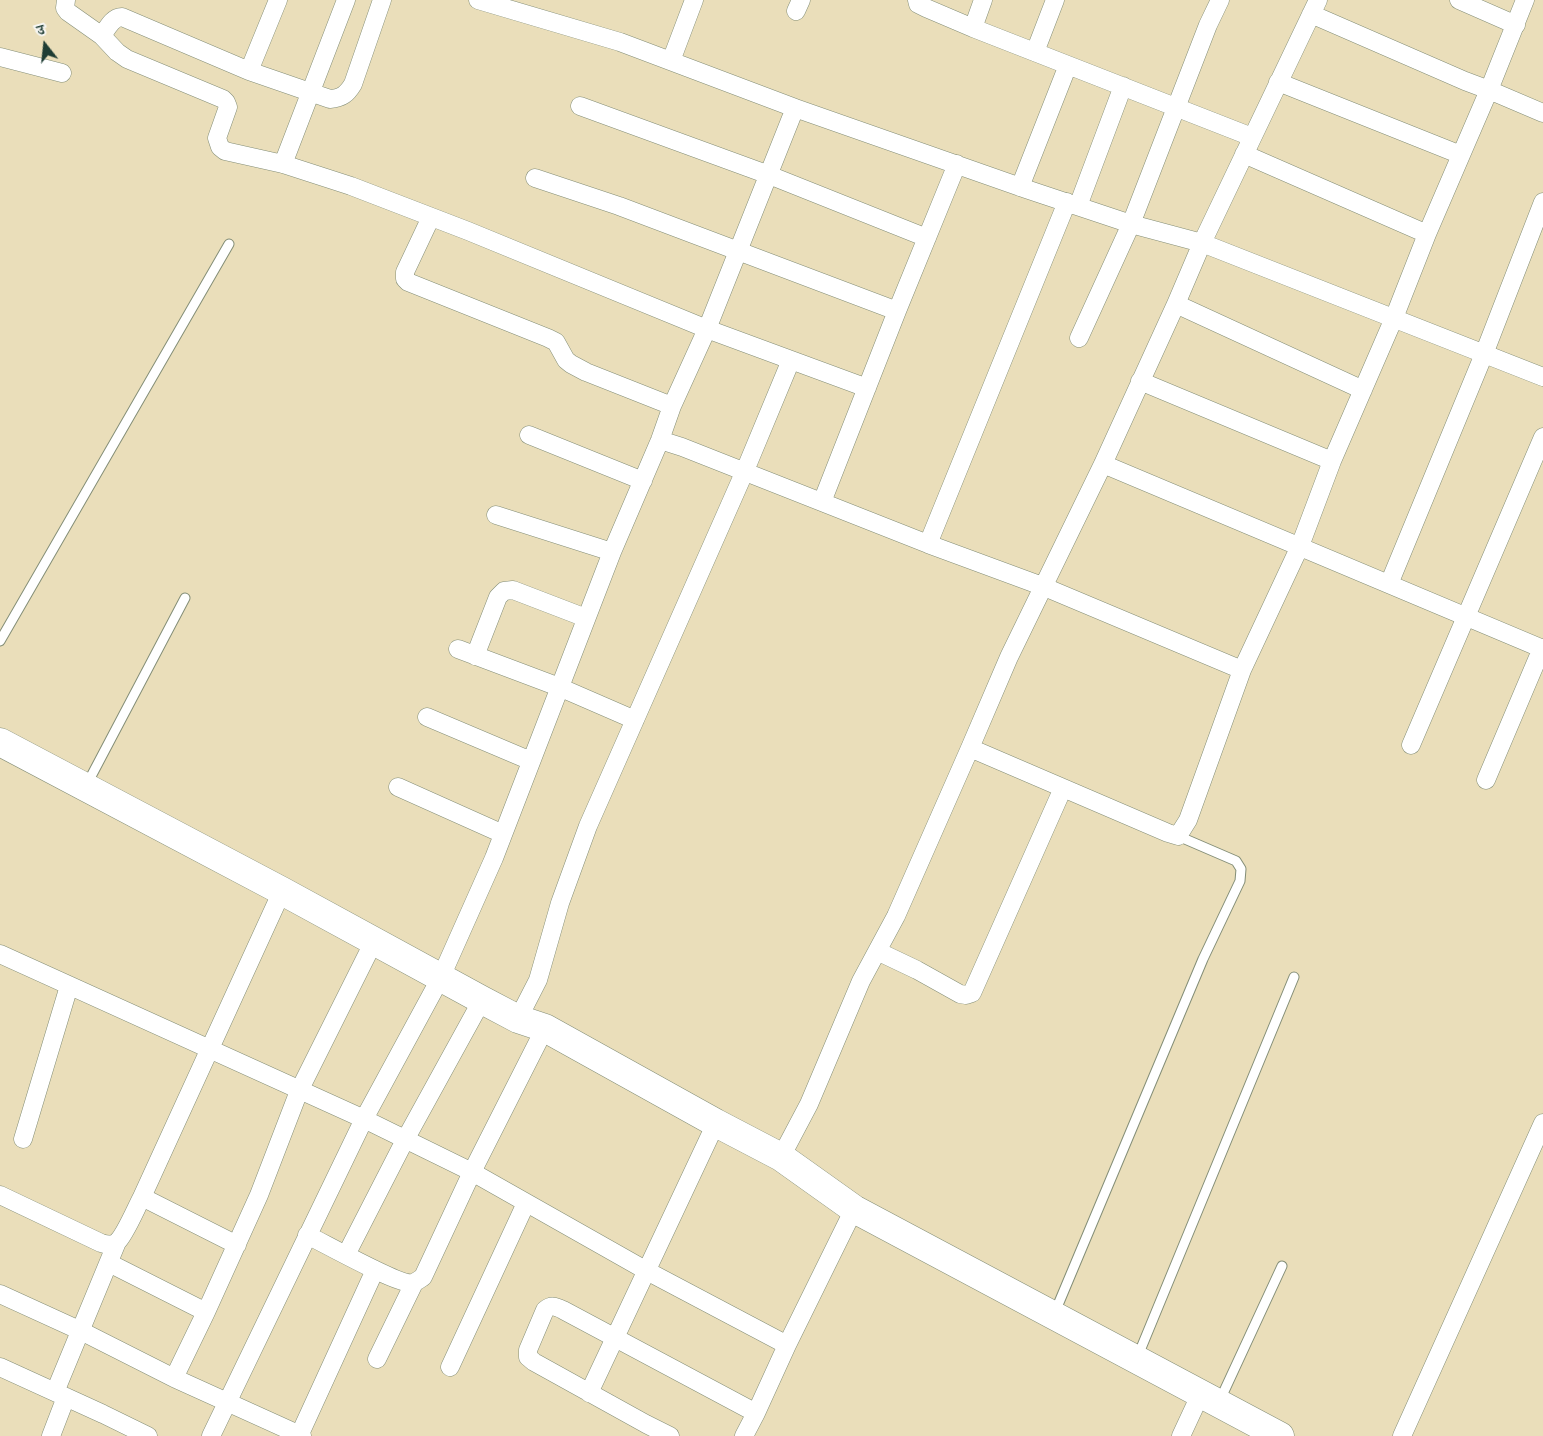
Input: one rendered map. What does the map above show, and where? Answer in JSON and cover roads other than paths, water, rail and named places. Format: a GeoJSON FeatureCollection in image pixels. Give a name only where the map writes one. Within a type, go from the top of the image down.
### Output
{"type":"FeatureCollection","features":[{"type":"Feature","properties":{"kind":"highway"},"geometry":{"type":"LineString","coordinates":[[0,742],[282,891],[518,1019],[545,1028],[781,1157],[854,1209],[1280,1436]]}},
{"type":"Feature","properties":{"kind":"street"},"geometry":{"type":"LineString","coordinates":[[66,0],[65,8],[68,12],[102,36],[117,52],[127,59],[223,98],[228,107],[217,138],[220,147],[225,151],[282,164],[351,186],[707,329],[867,388]]}},
{"type":"Feature","properties":{"kind":"street"},"geometry":{"type":"LineString","coordinates":[[249,71],[278,0]]}},
{"type":"Feature","properties":{"kind":"street"},"geometry":{"type":"LineString","coordinates":[[282,164],[346,0]]}},
{"type":"Feature","properties":{"kind":"street"},"geometry":{"type":"LineString","coordinates":[[478,0],[620,42],[795,108],[1020,187],[1131,224],[1202,243],[1543,377]]}},
{"type":"Feature","properties":{"kind":"street"},"geometry":{"type":"LineString","coordinates":[[671,61],[694,0]]}},
{"type":"Feature","properties":{"kind":"street"},"geometry":{"type":"LineString","coordinates":[[917,0],[918,4],[973,28],[1252,137]]}},
{"type":"Feature","properties":{"kind":"street"},"geometry":{"type":"LineString","coordinates":[[973,28],[983,0]]}},
{"type":"Feature","properties":{"kind":"street"},"geometry":{"type":"LineString","coordinates":[[1035,52],[1055,0]]}},
{"type":"Feature","properties":{"kind":"street"},"geometry":{"type":"LineString","coordinates":[[1080,338],[1131,224],[1208,25],[1220,0]]}},
{"type":"Feature","properties":{"kind":"street"},"geometry":{"type":"LineString","coordinates":[[1458,0],[1516,25]]}},
{"type":"Feature","properties":{"kind":"street"},"geometry":{"type":"LineString","coordinates":[[970,748],[1174,836],[1178,836],[1188,820],[1242,670],[1300,546],[1332,460],[1394,318],[1427,234],[1526,0]]}},
{"type":"Feature","properties":{"kind":"street"},"geometry":{"type":"LineString","coordinates":[[102,36],[114,19],[122,17],[249,71],[310,93],[330,99],[338,98],[346,94],[353,84],[379,1]]}},
{"type":"Feature","properties":{"kind":"street"},"geometry":{"type":"LineString","coordinates":[[781,1157],[809,1104],[848,1011],[896,916],[1009,657],[1103,464],[1202,243],[1314,7],[1465,81],[1543,112]]}},
{"type":"Feature","properties":{"kind":"street"},"geometry":{"type":"LineString","coordinates":[[0,57],[62,73]]}},
{"type":"Feature","properties":{"kind":"street"},"geometry":{"type":"LineString","coordinates":[[1020,187],[1068,65]]}},
{"type":"Feature","properties":{"kind":"street"},"geometry":{"type":"LineString","coordinates":[[1278,82],[1461,155]]}},
{"type":"Feature","properties":{"kind":"street"},"geometry":{"type":"LineString","coordinates":[[928,544],[1123,86]]}},
{"type":"Feature","properties":{"kind":"street"},"geometry":{"type":"LineString","coordinates":[[580,106],[769,175],[927,238]]}},
{"type":"Feature","properties":{"kind":"street"},"geometry":{"type":"LineString","coordinates":[[211,1436],[364,1119],[441,977],[494,858],[612,552],[660,440],[672,406],[707,329],[795,108]]}},
{"type":"Feature","properties":{"kind":"street"},"geometry":{"type":"LineString","coordinates":[[1244,154],[1427,234]]}},
{"type":"Feature","properties":{"kind":"street"},"geometry":{"type":"LineString","coordinates":[[822,502],[957,164]]}},
{"type":"Feature","properties":{"kind":"street"},"geometry":{"type":"LineString","coordinates":[[534,178],[619,206],[897,311]]}},
{"type":"Feature","properties":{"kind":"street"},"geometry":{"type":"LineString","coordinates":[[1389,584],[1484,354],[1543,202]]}},
{"type":"Feature","properties":{"kind":"street"},"geometry":{"type":"LineString","coordinates":[[431,217],[405,272],[405,279],[408,282],[548,338],[556,342],[570,364],[672,406]]}},
{"type":"Feature","properties":{"kind":"street"},"geometry":{"type":"LineString","coordinates":[[1176,304],[1362,390]]}},
{"type":"Feature","properties":{"kind":"street"},"geometry":{"type":"LineString","coordinates":[[518,1019],[538,980],[560,903],[588,826],[744,473],[791,360]]}},
{"type":"Feature","properties":{"kind":"street"},"geometry":{"type":"LineString","coordinates":[[1140,380],[1332,460]]}},
{"type":"Feature","properties":{"kind":"street"},"geometry":{"type":"LineString","coordinates":[[529,435],[643,481]]}},
{"type":"Feature","properties":{"kind":"street"},"geometry":{"type":"LineString","coordinates":[[1411,745],[1543,437]]}},
{"type":"Feature","properties":{"kind":"street"},"geometry":{"type":"LineString","coordinates":[[660,440],[1042,586],[1242,670]]}},
{"type":"Feature","properties":{"kind":"street"},"geometry":{"type":"LineString","coordinates":[[1103,464],[1543,648],[1486,780]]}},
{"type":"Feature","properties":{"kind":"street"},"geometry":{"type":"LineString","coordinates":[[496,515],[612,552]]}},
{"type":"Feature","properties":{"kind":"street"},"geometry":{"type":"LineString","coordinates":[[475,656],[498,596],[504,591],[512,590],[586,618]]}},
{"type":"Feature","properties":{"kind":"street"},"geometry":{"type":"LineString","coordinates":[[458,650],[559,687],[635,720]]}},
{"type":"Feature","properties":{"kind":"street"},"geometry":{"type":"LineString","coordinates":[[427,717],[531,761]]}},
{"type":"Feature","properties":{"kind":"street"},"geometry":{"type":"LineString","coordinates":[[398,787],[503,834]]}},
{"type":"Feature","properties":{"kind":"street"},"geometry":{"type":"LineString","coordinates":[[877,951],[917,970],[960,994],[966,995],[972,992],[1063,788]]}},
{"type":"Feature","properties":{"kind":"street"},"geometry":{"type":"LineString","coordinates":[[51,1436],[61,1394],[81,1331],[108,1263],[117,1242],[123,1235],[142,1197],[282,891]]}},
{"type":"Feature","properties":{"kind":"street"},"geometry":{"type":"LineString","coordinates":[[174,1378],[259,1195],[298,1091],[374,941]]}},
{"type":"Feature","properties":{"kind":"street"},"geometry":{"type":"LineString","coordinates":[[0,954],[298,1091],[364,1119],[472,1172],[647,1271],[787,1344]]}},
{"type":"Feature","properties":{"kind":"street"},"geometry":{"type":"LineString","coordinates":[[24,1140],[69,986]]}},
{"type":"Feature","properties":{"kind":"street"},"geometry":{"type":"LineString","coordinates":[[346,1255],[405,1140],[482,1000]]}},
{"type":"Feature","properties":{"kind":"street"},"geometry":{"type":"LineString","coordinates":[[377,1359],[414,1283],[423,1277],[472,1172],[545,1028]]}},
{"type":"Feature","properties":{"kind":"street"},"geometry":{"type":"LineString","coordinates":[[589,1393],[716,1123]]}},
{"type":"Feature","properties":{"kind":"street"},"geometry":{"type":"LineString","coordinates":[[1402,1436],[1543,1123]]}},
{"type":"Feature","properties":{"kind":"street"},"geometry":{"type":"LineString","coordinates":[[0,1195],[102,1243],[110,1245],[117,1242]]}},
{"type":"Feature","properties":{"kind":"street"},"geometry":{"type":"LineString","coordinates":[[142,1197],[236,1245]]}},
{"type":"Feature","properties":{"kind":"street"},"geometry":{"type":"LineString","coordinates":[[450,1367],[526,1203]]}},
{"type":"Feature","properties":{"kind":"street"},"geometry":{"type":"LineString","coordinates":[[744,1436],[854,1209]]}},
{"type":"Feature","properties":{"kind":"street"},"geometry":{"type":"LineString","coordinates":[[307,1235],[375,1270],[405,1282],[414,1283]]}},
{"type":"Feature","properties":{"kind":"street"},"geometry":{"type":"LineString","coordinates":[[108,1263],[206,1312]]}},
{"type":"Feature","properties":{"kind":"street"},"geometry":{"type":"LineString","coordinates":[[0,1294],[300,1436],[375,1270]]}},
{"type":"Feature","properties":{"kind":"street"},"geometry":{"type":"LineString","coordinates":[[670,1436],[589,1393],[528,1357],[528,1350],[544,1310],[549,1307],[556,1307],[756,1413]]}},
{"type":"Feature","properties":{"kind":"street"},"geometry":{"type":"LineString","coordinates":[[0,1367],[148,1436]]}},
{"type":"Feature","properties":{"kind":"street"},"geometry":{"type":"LineString","coordinates":[[1181,1436],[1210,1398]]}},
{"type":"Feature","properties":{"kind":"lane"},"geometry":{"type":"LineString","coordinates":[[0,641],[229,244]]}},
{"type":"Feature","properties":{"kind":"lane"},"geometry":{"type":"LineString","coordinates":[[86,787],[185,598]]}},
{"type":"Feature","properties":{"kind":"lane"},"geometry":{"type":"LineString","coordinates":[[1054,1314],[1203,959],[1240,881],[1241,869],[1236,861],[1178,836]]}},
{"type":"Feature","properties":{"kind":"lane"},"geometry":{"type":"LineString","coordinates":[[1136,1359],[1294,977]]}},
{"type":"Feature","properties":{"kind":"lane"},"geometry":{"type":"LineString","coordinates":[[1210,1398],[1282,1266]]}}]}
